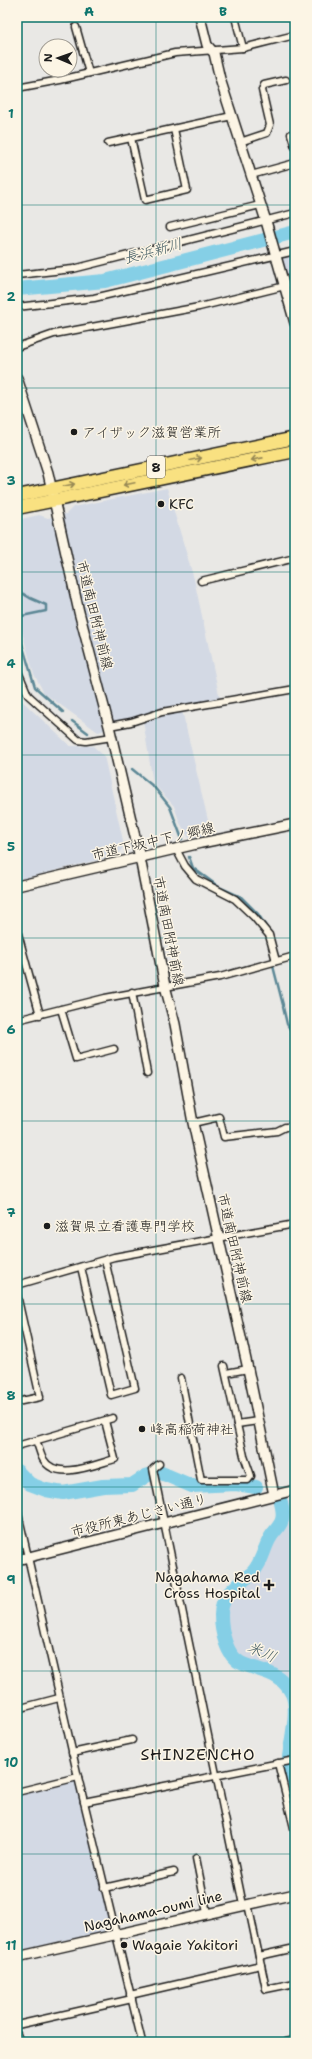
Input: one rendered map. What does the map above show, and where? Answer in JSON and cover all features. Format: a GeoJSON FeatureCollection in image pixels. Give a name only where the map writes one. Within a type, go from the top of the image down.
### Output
{"type":"FeatureCollection","features":[{"type":"Feature","properties":{"kind":"highway","name":"8"},"geometry":{"type":"LineString","coordinates":[[17,508],[53,494],[295,438]]}},
{"type":"Feature","properties":{"kind":"highway","name":"8"},"geometry":{"type":"LineString","coordinates":[[17,496],[53,494],[295,451]]}},
{"type":"Feature","properties":{"kind":"street"},"geometry":{"type":"LineString","coordinates":[[200,17],[207,45],[214,53],[240,142],[266,221],[295,324]]}},
{"type":"Feature","properties":{"kind":"street"},"geometry":{"type":"LineString","coordinates":[[235,17],[243,48]]}},
{"type":"Feature","properties":{"kind":"street"},"geometry":{"type":"LineString","coordinates":[[76,27],[89,73]]}},
{"type":"Feature","properties":{"kind":"street"},"geometry":{"type":"LineString","coordinates":[[17,88],[175,53],[211,49],[243,48],[295,35]]}},
{"type":"Feature","properties":{"kind":"street"},"geometry":{"type":"LineString","coordinates":[[240,142],[267,133],[270,125],[262,90],[264,85],[286,80]]}},
{"type":"Feature","properties":{"kind":"street"},"geometry":{"type":"LineString","coordinates":[[108,143],[232,116]]}},
{"type":"Feature","properties":{"kind":"street"},"geometry":{"type":"LineString","coordinates":[[131,138],[145,200],[187,190],[174,129]]}},
{"type":"Feature","properties":{"kind":"street"},"geometry":{"type":"LineString","coordinates":[[291,134],[295,147]]}},
{"type":"Feature","properties":{"kind":"street"},"geometry":{"type":"LineString","coordinates":[[251,175],[295,163]]}},
{"type":"Feature","properties":{"kind":"street"},"geometry":{"type":"LineString","coordinates":[[170,227],[260,205]]}},
{"type":"Feature","properties":{"kind":"street"},"geometry":{"type":"LineString","coordinates":[[17,275],[73,268],[295,214]]}},
{"type":"Feature","properties":{"kind":"street"},"geometry":{"type":"LineString","coordinates":[[17,307],[94,298],[295,251]]}},
{"type":"Feature","properties":{"kind":"street"},"geometry":{"type":"LineString","coordinates":[[17,346],[54,334],[199,307],[285,286]]}},
{"type":"Feature","properties":{"kind":"street","name":"市道南田附神前線"},"geometry":{"type":"LineString","coordinates":[[17,378],[53,494],[78,612],[112,737],[140,858],[165,986],[175,1024],[193,1123],[248,1369],[274,1495]]}},
{"type":"Feature","properties":{"kind":"street"},"geometry":{"type":"LineString","coordinates":[[201,581],[295,558]]}},
{"type":"Feature","properties":{"kind":"street"},"geometry":{"type":"LineString","coordinates":[[17,669],[28,695],[78,740],[86,741],[112,737]]}},
{"type":"Feature","properties":{"kind":"street"},"geometry":{"type":"LineString","coordinates":[[109,726],[131,722],[162,712],[295,689]]}},
{"type":"Feature","properties":{"kind":"street","name":"市道下坂中下ノ郷線"},"geometry":{"type":"LineString","coordinates":[[17,886],[176,849],[295,824]]}},
{"type":"Feature","properties":{"kind":"street"},"geometry":{"type":"LineString","coordinates":[[176,849],[196,879],[235,899],[254,917],[269,935],[276,961]]}},
{"type":"Feature","properties":{"kind":"street"},"geometry":{"type":"LineString","coordinates":[[17,930],[40,1015]]}},
{"type":"Feature","properties":{"kind":"street"},"geometry":{"type":"LineString","coordinates":[[17,1020],[132,992],[220,977],[295,956]]}},
{"type":"Feature","properties":{"kind":"street"},"geometry":{"type":"LineString","coordinates":[[132,992],[147,1073]]}},
{"type":"Feature","properties":{"kind":"street"},"geometry":{"type":"LineString","coordinates":[[61,1010],[76,1059],[114,1049]]}},
{"type":"Feature","properties":{"kind":"street"},"geometry":{"type":"LineString","coordinates":[[193,1123],[219,1117],[224,1137],[278,1131],[285,1127],[295,1127]]}},
{"type":"Feature","properties":{"kind":"street"},"geometry":{"type":"LineString","coordinates":[[17,1285],[105,1260],[295,1224]]}},
{"type":"Feature","properties":{"kind":"street"},"geometry":{"type":"LineString","coordinates":[[80,1267],[111,1394],[118,1396],[135,1388],[105,1260]]}},
{"type":"Feature","properties":{"kind":"street"},"geometry":{"type":"LineString","coordinates":[[17,1295],[40,1397],[17,1402]]}},
{"type":"Feature","properties":{"kind":"street"},"geometry":{"type":"LineString","coordinates":[[181,1378],[201,1480],[247,1480],[250,1479],[224,1366]]}},
{"type":"Feature","properties":{"kind":"street"},"geometry":{"type":"LineString","coordinates":[[226,1373],[248,1369]]}},
{"type":"Feature","properties":{"kind":"street"},"geometry":{"type":"LineString","coordinates":[[17,1446],[113,1418]]}},
{"type":"Feature","properties":{"kind":"street"},"geometry":{"type":"LineString","coordinates":[[36,1441],[43,1459],[50,1466],[59,1470],[73,1470],[115,1459],[105,1421]]}},
{"type":"Feature","properties":{"kind":"street"},"geometry":{"type":"LineString","coordinates":[[237,1424],[258,1421]]}},
{"type":"Feature","properties":{"kind":"street"},"geometry":{"type":"LineString","coordinates":[[160,1464],[154,1470],[163,1523],[266,1989],[295,1983]]}},
{"type":"Feature","properties":{"kind":"street"},"geometry":{"type":"LineString","coordinates":[[271,1482],[280,1486],[295,1485]]}},
{"type":"Feature","properties":{"kind":"street","name":"市役所東あじさい通り"},"geometry":{"type":"LineString","coordinates":[[17,1560],[295,1490]]}},
{"type":"Feature","properties":{"kind":"street"},"geometry":{"type":"LineString","coordinates":[[17,1509],[59,1698],[142,2042]]}},
{"type":"Feature","properties":{"kind":"street"},"geometry":{"type":"LineString","coordinates":[[17,1709],[59,1698]]}},
{"type":"Feature","properties":{"kind":"street"},"geometry":{"type":"LineString","coordinates":[[72,1753],[132,1740]]}},
{"type":"Feature","properties":{"kind":"street"},"geometry":{"type":"LineString","coordinates":[[84,1802],[295,1760]]}},
{"type":"Feature","properties":{"kind":"street"},"geometry":{"type":"LineString","coordinates":[[278,1763],[295,1832]]}},
{"type":"Feature","properties":{"kind":"street"},"geometry":{"type":"LineString","coordinates":[[17,1792],[78,1777]]}},
{"type":"Feature","properties":{"kind":"street"},"geometry":{"type":"LineString","coordinates":[[196,1858],[207,1913]]}},
{"type":"Feature","properties":{"kind":"street"},"geometry":{"type":"LineString","coordinates":[[104,1888],[174,1872]]}},
{"type":"Feature","properties":{"kind":"street","name":"Nagahama-oumi line"},"geometry":{"type":"LineString","coordinates":[[17,1957],[295,1894]]}},
{"type":"Feature","properties":{"kind":"street"},"geometry":{"type":"LineString","coordinates":[[259,1956],[295,1948]]}},
{"type":"Feature","properties":{"kind":"street"},"geometry":{"type":"LineString","coordinates":[[17,2025],[261,1965]]}},
{"type":"Feature","properties":{"kind":"street"},"geometry":{"type":"LineString","coordinates":[[17,2034],[20,2042]]}},
{"type":"Feature","properties":{"kind":"street"},"geometry":{"type":"LineString","coordinates":[[286,2042],[295,2040]]}},
{"type":"Feature","properties":{"kind":"shaded area"},"geometry":{"type":"Polygon","coordinates":[[[295,254],[295,315],[281,262],[286,256],[295,254]]]}},
{"type":"Feature","properties":{"kind":"shaded area"},"geometry":{"type":"Polygon","coordinates":[[[167,488],[194,579],[220,699],[181,706],[211,833],[189,838],[180,823],[174,806],[153,783],[143,720],[98,732],[44,693],[34,674],[17,615],[17,520],[39,515],[48,518],[66,514],[73,507],[167,488]]]}},
{"type":"Feature","properties":{"kind":"shaded area"},"geometry":{"type":"Polygon","coordinates":[[[17,694],[19,698],[70,746],[93,746],[104,756],[124,845],[118,855],[17,880],[17,694]]]}},
{"type":"Feature","properties":{"kind":"shaded area","name":"Nagahama Red Cross Hospital"},"geometry":{"type":"Polygon","coordinates":[[[295,1498],[295,1693],[285,1680],[272,1670],[243,1660],[233,1653],[223,1618],[225,1602],[229,1596],[258,1575],[273,1541],[285,1525],[287,1513],[285,1501],[295,1498]]]}},
{"type":"Feature","properties":{"kind":"shaded area"},"geometry":{"type":"Polygon","coordinates":[[[76,1781],[111,1930],[17,1951],[17,1795],[76,1781]]]}},
{"type":"Feature","properties":{"kind":"waterway","name":"長浜新川"},"geometry":{"type":"LineString","coordinates":[[17,289],[105,281],[295,232]]}},
{"type":"Feature","properties":{"kind":"waterway"},"geometry":{"type":"LineString","coordinates":[[17,590],[46,605],[46,611],[17,617]]}},
{"type":"Feature","properties":{"kind":"waterway"},"geometry":{"type":"LineString","coordinates":[[17,627],[35,687],[63,712]]}},
{"type":"Feature","properties":{"kind":"waterway"},"geometry":{"type":"LineString","coordinates":[[72,721],[88,733]]}},
{"type":"Feature","properties":{"kind":"waterway"},"geometry":{"type":"LineString","coordinates":[[132,769],[154,787],[170,807],[182,839]]}},
{"type":"Feature","properties":{"kind":"waterway"},"geometry":{"type":"LineString","coordinates":[[189,857],[193,868],[219,887],[241,897],[258,914],[267,928]]}},
{"type":"Feature","properties":{"kind":"waterway"},"geometry":{"type":"LineString","coordinates":[[274,964],[273,966],[283,1005]]}},
{"type":"Feature","properties":{"kind":"waterway"},"geometry":{"type":"LineString","coordinates":[[283,1007],[287,1024],[295,1037]]}},
{"type":"Feature","properties":{"kind":"waterway","name":"米川"},"geometry":{"type":"LineString","coordinates":[[17,1471],[30,1484],[46,1490],[63,1493],[103,1486],[132,1485],[146,1476],[159,1472],[192,1486],[236,1484],[256,1487]]}},
{"type":"Feature","properties":{"kind":"waterway","name":"米川"},"geometry":{"type":"LineString","coordinates":[[280,1499],[283,1512],[281,1523],[270,1538],[255,1570],[227,1595],[222,1607],[221,1615],[225,1642],[236,1660],[276,1676],[287,1686],[292,1694],[295,1716],[289,1757]]}},
{"type":"Feature","properties":{"kind":"waterway","name":"米川"},"geometry":{"type":"LineString","coordinates":[[288,1766],[289,1776],[295,1781]]}},
{"type":"Feature","properties":{"kind":"place","name":"アイザック滋賀営業所"},"geometry":{"type":"Point","coordinates":[74,432]}},
{"type":"Feature","properties":{"kind":"place","name":"KFC"},"geometry":{"type":"Point","coordinates":[161,504]}},
{"type":"Feature","properties":{"kind":"place","name":"滋賀県立看護専門学校"},"geometry":{"type":"Point","coordinates":[47,1226]}},
{"type":"Feature","properties":{"kind":"place","name":"峰高稲荷神社"},"geometry":{"type":"Point","coordinates":[142,1429]}},
{"type":"Feature","properties":{"kind":"place","name":"Nagahama Red Cross Hospital"},"geometry":{"type":"Point","coordinates":[269,1585]}},
{"type":"Feature","properties":{"kind":"place","name":"Wagaie Yakitori"},"geometry":{"type":"Point","coordinates":[124,1945]}},
{"type":"Feature","properties":{"kind":"district","name":"SHINZENCHO"},"geometry":{"type":"Point","coordinates":[198,1754]}}]}
